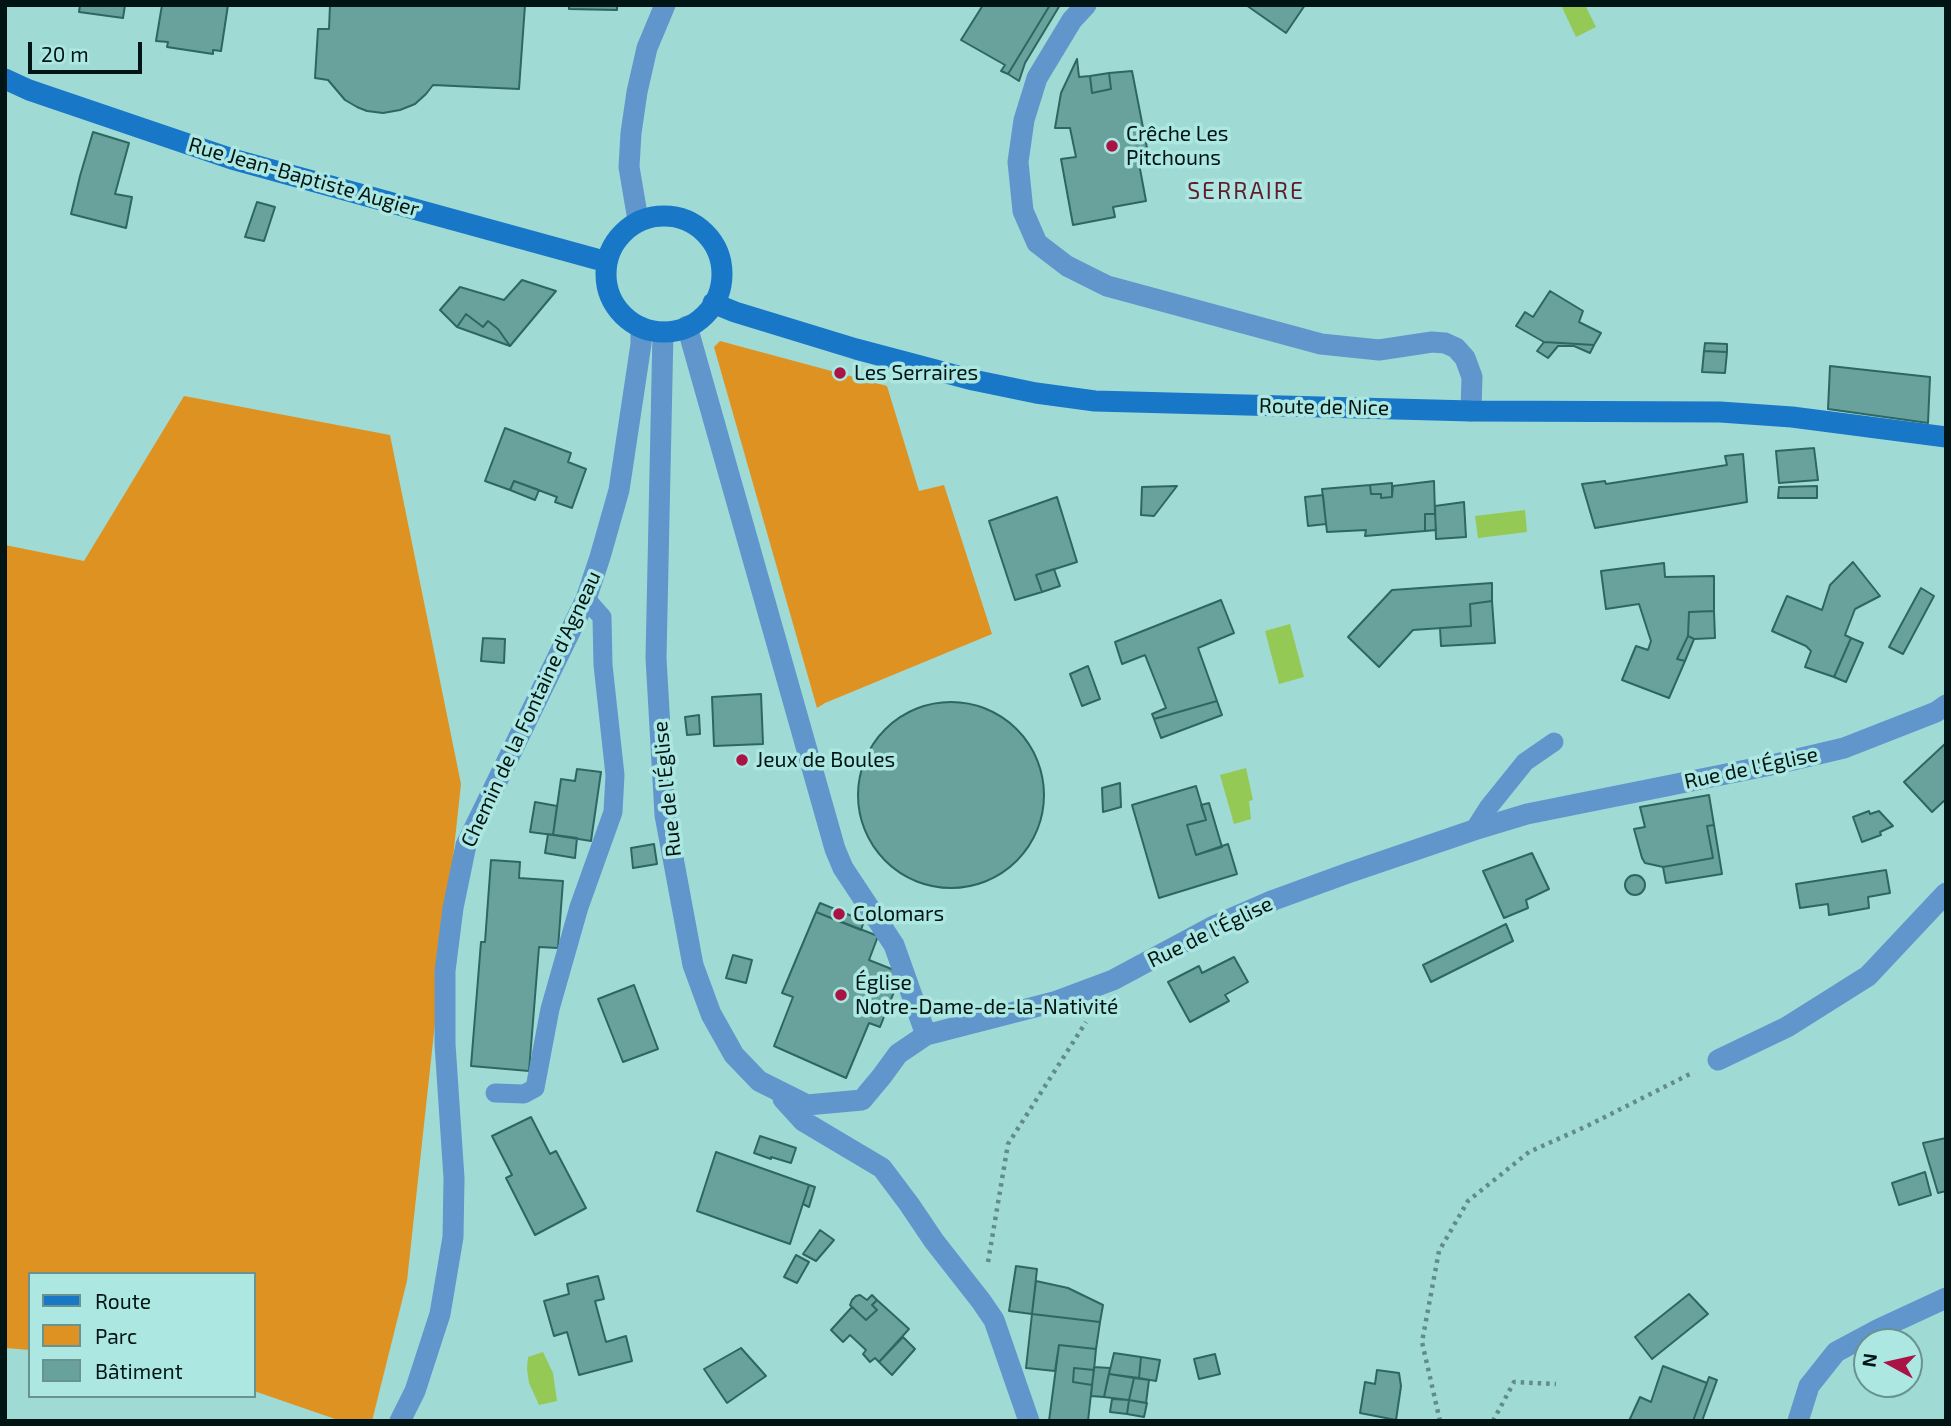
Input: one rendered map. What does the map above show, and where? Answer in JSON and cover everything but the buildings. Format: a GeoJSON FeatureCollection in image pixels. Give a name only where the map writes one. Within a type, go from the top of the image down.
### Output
{"type":"FeatureCollection","features":[{"type":"Feature","properties":{"kind":"main road","name":"Rue Jean-Baptiste Augier"},"geometry":{"type":"LineString","coordinates":[[5,79],[29,90],[232,159],[607,262]]}},
{"type":"Feature","properties":{"kind":"main road"},"geometry":{"type":"LineString","coordinates":[[660,216],[675,217],[690,222],[703,231],[713,243],[721,273],[719,289],[713,303],[697,321],[675,331],[641,327],[617,308],[610,294],[606,278],[607,262],[612,248],[620,236],[638,220],[660,216]]}},
{"type":"Feature","properties":{"kind":"main road","name":"Route de Nice"},"geometry":{"type":"LineString","coordinates":[[713,303],[735,312],[926,368],[973,380],[1095,401],[1471,411],[1720,412],[1792,417],[1946,437]]}},
{"type":"Feature","properties":{"kind":"street"},"geometry":{"type":"LineString","coordinates":[[638,220],[629,167],[631,134],[647,48],[665,5]]}},
{"type":"Feature","properties":{"kind":"street"},"geometry":{"type":"LineString","coordinates":[[1086,5],[1072,20],[1037,78],[1024,120],[1017,162],[1023,211],[1037,243],[1068,266],[1107,286],[1321,344],[1379,350],[1432,342],[1445,343],[1465,358],[1472,377],[1471,411]]}},
{"type":"Feature","properties":{"kind":"street"},"geometry":{"type":"LineString","coordinates":[[687,326],[835,849],[843,868],[894,945],[926,1035]]}},
{"type":"Feature","properties":{"kind":"street","name":"Chemin de la Fontaine d'Agneau"},"geometry":{"type":"LineString","coordinates":[[400,1421],[415,1391],[440,1314],[453,1237],[454,1178],[445,1044],[445,971],[453,908],[466,845],[586,599],[619,490],[641,344],[641,327]]}},
{"type":"Feature","properties":{"kind":"street","name":"Rue de l'Église"},"geometry":{"type":"LineString","coordinates":[[663,331],[656,658],[665,815],[693,965],[711,1014],[734,1055],[759,1081],[807,1105],[862,1100],[898,1054],[926,1035],[1054,1002],[1114,980],[1212,927],[1273,900],[1527,814],[1844,748],[1936,712],[1946,705]]}},
{"type":"Feature","properties":{"kind":"street"},"geometry":{"type":"LineString","coordinates":[[1718,1060],[1787,1027],[1868,976],[1946,893]]}},
{"type":"Feature","properties":{"kind":"street"},"geometry":{"type":"LineString","coordinates":[[772,1088],[803,1121],[882,1168],[994,1320],[1028,1421]]}},
{"type":"Feature","properties":{"kind":"street"},"geometry":{"type":"LineString","coordinates":[[1798,1421],[1809,1386],[1836,1352],[1946,1298]]}},
{"type":"Feature","properties":{"kind":"lane"},"geometry":{"type":"LineString","coordinates":[[495,1093],[524,1094],[535,1088],[550,1009],[579,907],[613,812],[615,775],[603,665],[602,617],[586,599]]}},
{"type":"Feature","properties":{"kind":"lane"},"geometry":{"type":"LineString","coordinates":[[1474,830],[1525,762],[1554,742]]}},
{"type":"Feature","properties":{"kind":"path"},"geometry":{"type":"LineString","coordinates":[[981,1301],[1008,1144],[1114,980]]}},
{"type":"Feature","properties":{"kind":"path"},"geometry":{"type":"LineString","coordinates":[[1440,1421],[1422,1342],[1439,1251],[1468,1201],[1529,1152],[1718,1060]]}},
{"type":"Feature","properties":{"kind":"path"},"geometry":{"type":"LineString","coordinates":[[1493,1421],[1514,1382],[1556,1384]]}},
{"type":"Feature","properties":{"kind":"green space"},"geometry":{"type":"Polygon","coordinates":[[[720,341],[887,386],[919,491],[944,485],[992,634],[817,708],[714,347],[720,341]]]}},
{"type":"Feature","properties":{"kind":"green space"},"geometry":{"type":"Polygon","coordinates":[[[184,396],[390,435],[461,784],[407,1281],[372,1421],[341,1421],[256,1392],[256,1272],[28,1272],[28,1350],[5,1348],[5,545],[84,561],[184,396]]]}},
{"type":"Feature","properties":{"kind":"shaded area"},"geometry":{"type":"Polygon","coordinates":[[[1561,5],[1585,5],[1596,27],[1576,37],[1561,5]]]}},
{"type":"Feature","properties":{"kind":"shaded area"},"geometry":{"type":"Polygon","coordinates":[[[1525,510],[1527,532],[1478,538],[1475,516],[1525,510]]]}},
{"type":"Feature","properties":{"kind":"shaded area"},"geometry":{"type":"Polygon","coordinates":[[[1290,624],[1304,677],[1279,684],[1265,631],[1290,624]]]}},
{"type":"Feature","properties":{"kind":"shaded area"},"geometry":{"type":"Polygon","coordinates":[[[1246,768],[1253,800],[1249,801],[1251,819],[1234,824],[1220,775],[1246,768]]]}},
{"type":"Feature","properties":{"kind":"shaded area"},"geometry":{"type":"Polygon","coordinates":[[[543,1352],[553,1373],[557,1401],[539,1405],[529,1383],[527,1369],[528,1357],[543,1352]]]}},
{"type":"Feature","properties":{"kind":"place","name":"Crêche Les Pitchouns"},"geometry":{"type":"Point","coordinates":[1112,146]}},
{"type":"Feature","properties":{"kind":"place","name":"Les Serraires"},"geometry":{"type":"Point","coordinates":[840,373]}},
{"type":"Feature","properties":{"kind":"place","name":"Jeux de Boules"},"geometry":{"type":"Point","coordinates":[742,760]}},
{"type":"Feature","properties":{"kind":"place","name":"Colomars"},"geometry":{"type":"Point","coordinates":[839,914]}},
{"type":"Feature","properties":{"kind":"place","name":"Église Notre-Dame-de-la-Nativité"},"geometry":{"type":"Point","coordinates":[841,995]}},
{"type":"Feature","properties":{"kind":"district","name":"SERRAIRE"},"geometry":{"type":"Point","coordinates":[1246,191]}}]}
